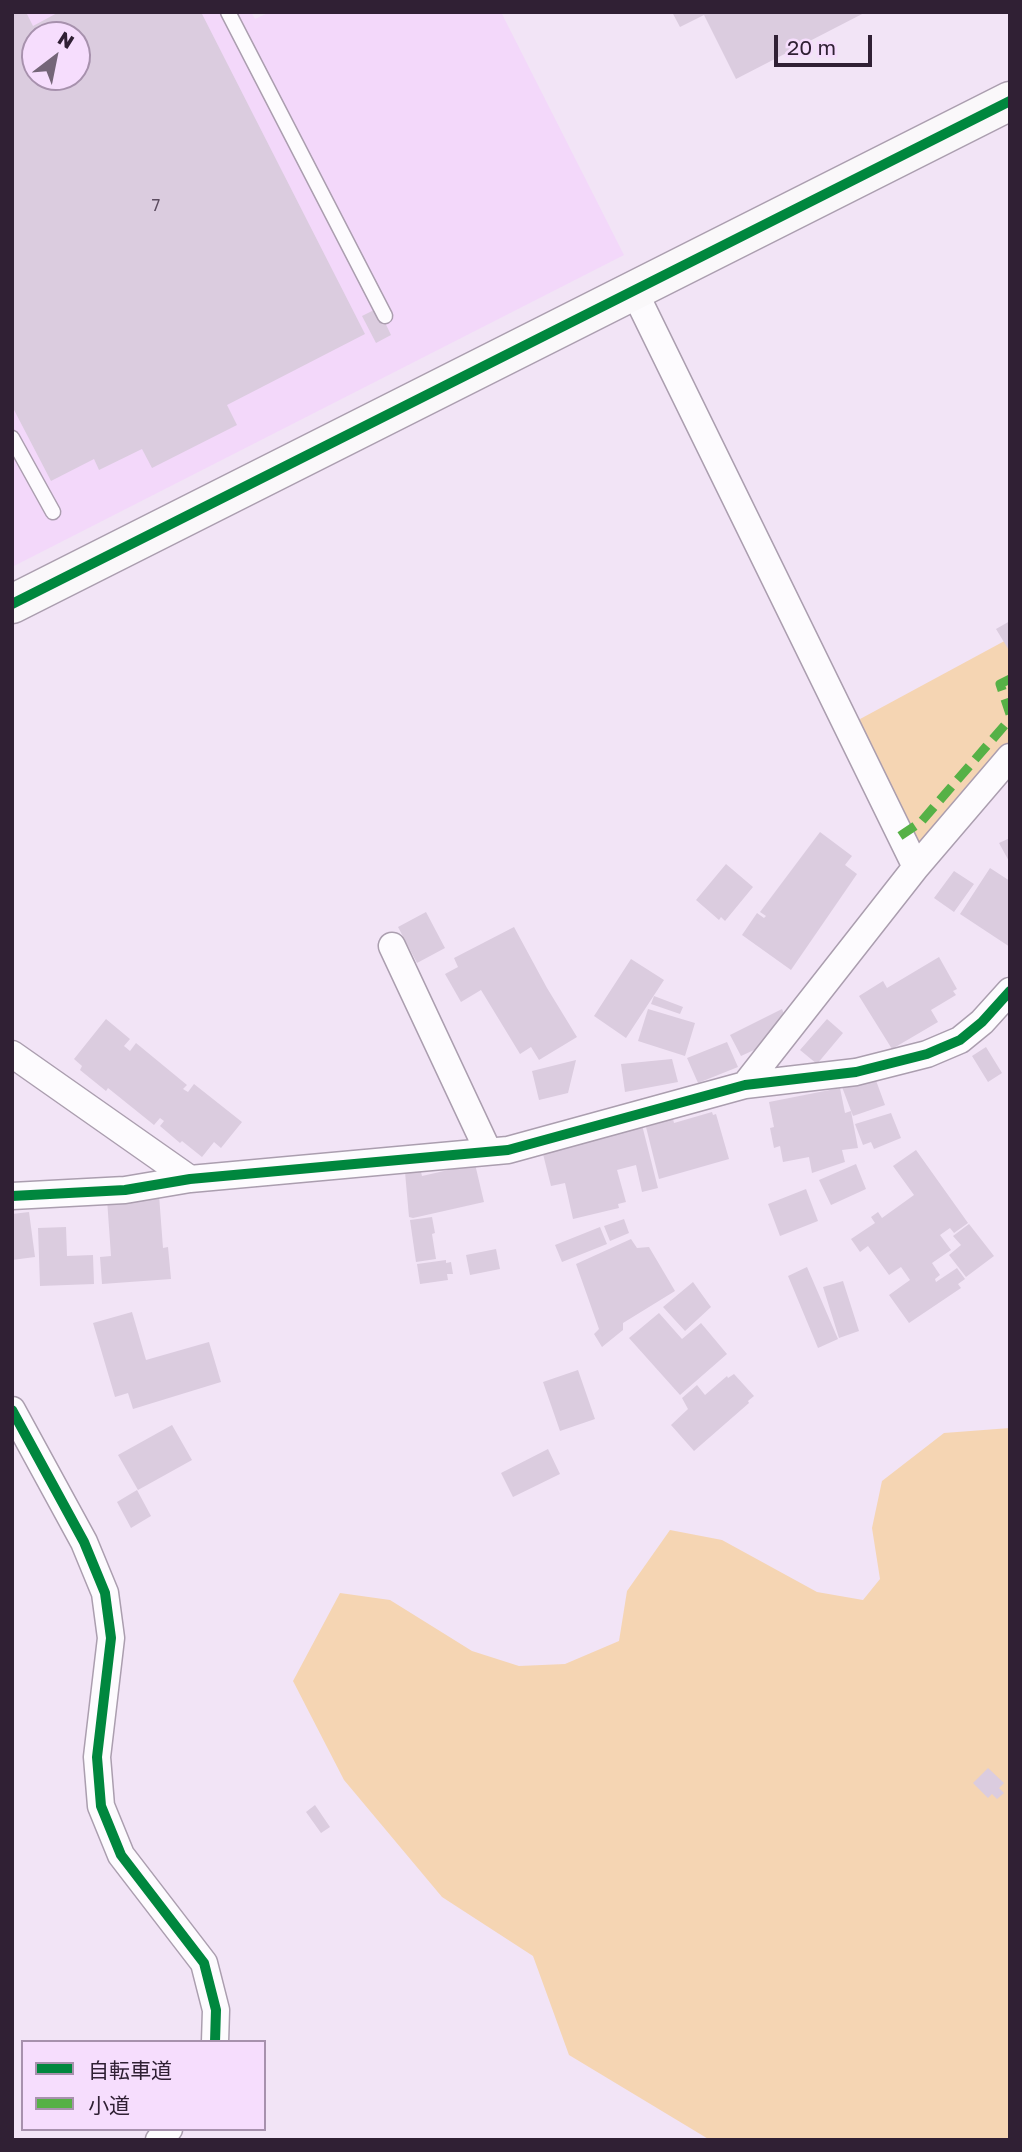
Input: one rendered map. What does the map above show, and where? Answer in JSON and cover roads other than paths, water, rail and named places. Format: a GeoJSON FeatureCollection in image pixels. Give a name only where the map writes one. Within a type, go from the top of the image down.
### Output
{"type":"FeatureCollection","features":[{"type":"Feature","properties":{"kind":"street"},"geometry":{"type":"LineString","coordinates":[[12,604],[1010,102]]}},
{"type":"Feature","properties":{"kind":"street"},"geometry":{"type":"LineString","coordinates":[[634,291],[916,867]]}},
{"type":"Feature","properties":{"kind":"street"},"geometry":{"type":"LineString","coordinates":[[745,1086],[916,867],[1010,757]]}},
{"type":"Feature","properties":{"kind":"street"},"geometry":{"type":"LineString","coordinates":[[393,946],[488,1151]]}},
{"type":"Feature","properties":{"kind":"street"},"geometry":{"type":"LineString","coordinates":[[12,1196],[125,1190],[190,1179],[508,1150],[745,1086],[856,1072],[927,1055],[960,1040],[982,1022],[1010,991]]}},
{"type":"Feature","properties":{"kind":"street"},"geometry":{"type":"LineString","coordinates":[[12,1054],[190,1179]]}},
{"type":"Feature","properties":{"kind":"street"},"geometry":{"type":"LineString","coordinates":[[12,1410],[84,1542],[105,1593],[111,1638],[97,1757],[101,1806],[121,1855],[204,1963],[216,2011],[215,2040]]}},
{"type":"Feature","properties":{"kind":"lane"},"geometry":{"type":"LineString","coordinates":[[228,12],[385,316]]}},
{"type":"Feature","properties":{"kind":"lane"},"geometry":{"type":"LineString","coordinates":[[12,438],[53,512]]}}]}
